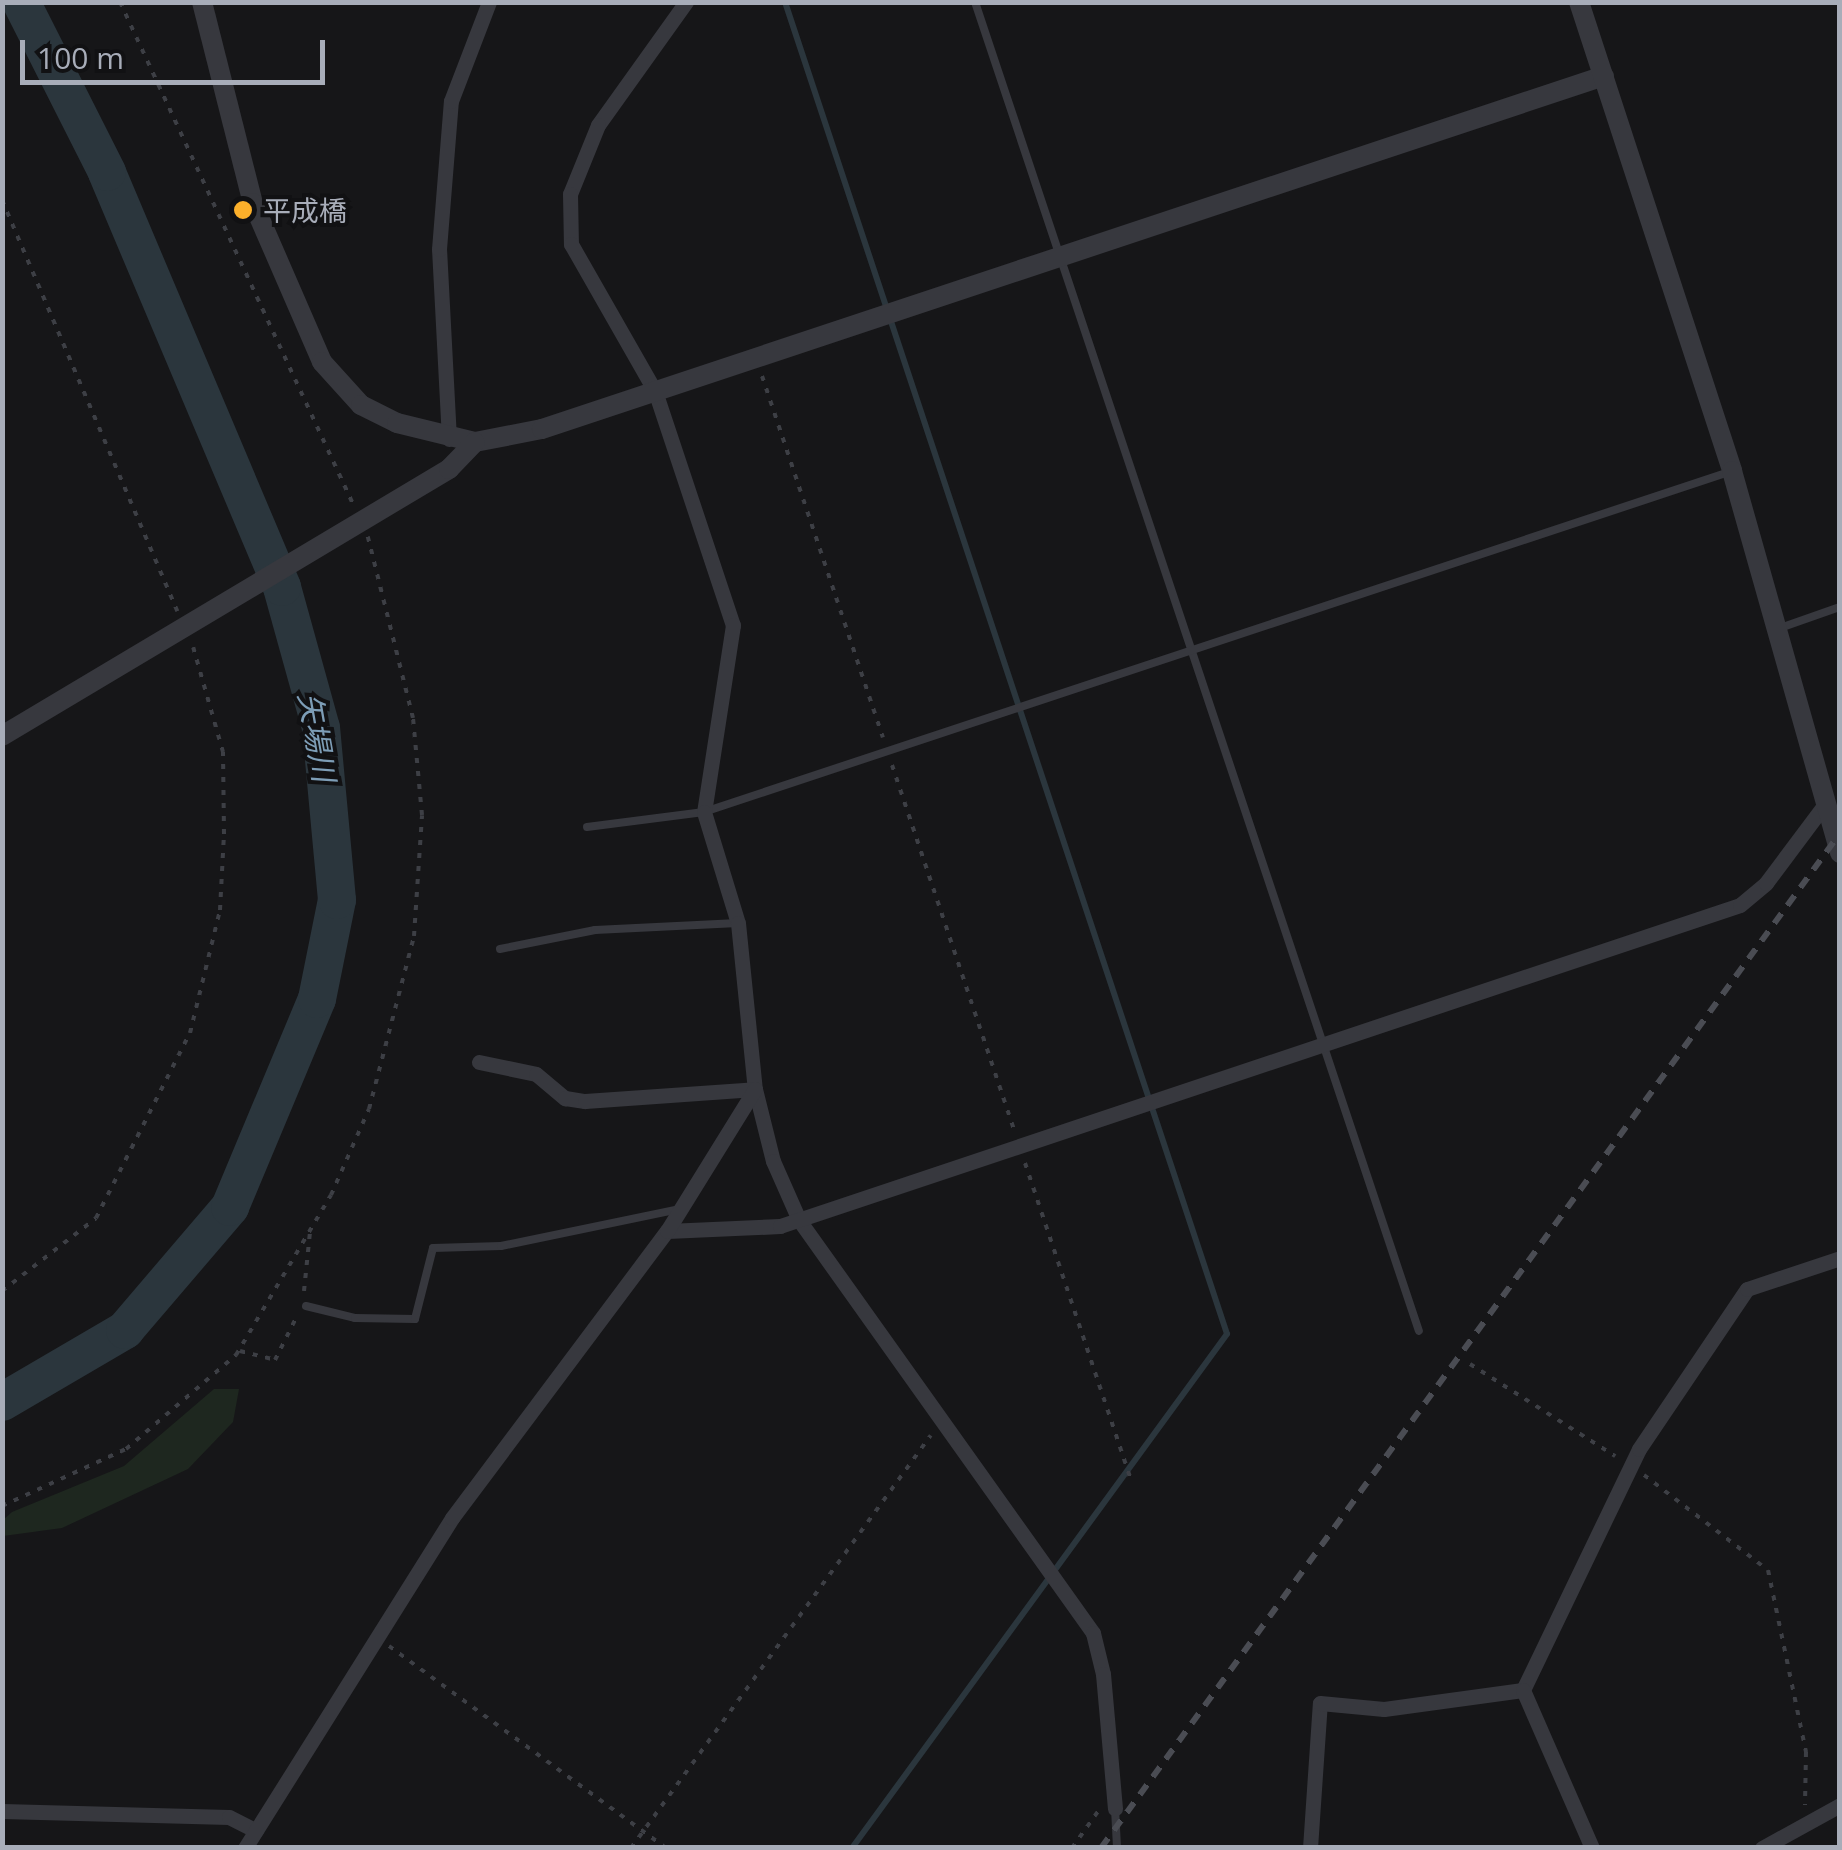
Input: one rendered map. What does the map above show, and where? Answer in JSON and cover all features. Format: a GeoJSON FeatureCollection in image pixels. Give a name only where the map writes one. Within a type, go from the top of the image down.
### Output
{"type":"FeatureCollection","features":[{"type":"Feature","properties":{"kind":"street"},"geometry":{"type":"LineString","coordinates":[[202,2],[253,203],[322,362],[361,405],[450,439],[475,442],[542,429],[1604,76]]}},
{"type":"Feature","properties":{"kind":"street"},"geometry":{"type":"LineString","coordinates":[[450,439],[439,249],[451,101],[489,2]]}},
{"type":"Feature","properties":{"kind":"street"},"geometry":{"type":"LineString","coordinates":[[686,2],[598,125],[570,194],[571,244],[582,271],[655,391],[733,624],[704,812],[738,924],[755,1089],[773,1162],[799,1220],[1093,1633],[1106,1697],[1114,1802]]}},
{"type":"Feature","properties":{"kind":"street"},"geometry":{"type":"LineString","coordinates":[[1579,2],[1732,470],[1840,852]]}},
{"type":"Feature","properties":{"kind":"street"},"geometry":{"type":"LineString","coordinates":[[2,736],[192,632],[354,518],[449,469],[475,442]]}},
{"type":"Feature","properties":{"kind":"street"},"geometry":{"type":"LineString","coordinates":[[668,1231],[799,1220],[1740,904],[1766,883],[1825,804]]}},
{"type":"Feature","properties":{"kind":"street"},"geometry":{"type":"LineString","coordinates":[[478,1062],[536,1074],[564,1098],[584,1101],[755,1089]]}},
{"type":"Feature","properties":{"kind":"street"},"geometry":{"type":"LineString","coordinates":[[246,1848],[516,1428],[668,1231],[755,1089]]}},
{"type":"Feature","properties":{"kind":"street"},"geometry":{"type":"LineString","coordinates":[[1592,1848],[1523,1690],[1630,1466],[1747,1289],[1840,1258]]}},
{"type":"Feature","properties":{"kind":"street"},"geometry":{"type":"LineString","coordinates":[[1310,1848],[1320,1703],[1384,1709],[1523,1690]]}},
{"type":"Feature","properties":{"kind":"street"},"geometry":{"type":"LineString","coordinates":[[1762,1848],[1840,1805]]}},
{"type":"Feature","properties":{"kind":"street"},"geometry":{"type":"LineString","coordinates":[[2,1812],[229,1817],[256,1830]]}},
{"type":"Feature","properties":{"kind":"lane"},"geometry":{"type":"LineString","coordinates":[[975,2],[1419,1331]]}},
{"type":"Feature","properties":{"kind":"lane"},"geometry":{"type":"LineString","coordinates":[[587,827],[704,812],[1732,470]]}},
{"type":"Feature","properties":{"kind":"lane"},"geometry":{"type":"LineString","coordinates":[[1776,629],[1840,606]]}},
{"type":"Feature","properties":{"kind":"lane"},"geometry":{"type":"LineString","coordinates":[[500,950],[595,930],[738,924]]}},
{"type":"Feature","properties":{"kind":"lane"},"geometry":{"type":"LineString","coordinates":[[306,1306],[355,1318],[415,1319],[434,1248],[501,1246],[680,1209]]}},
{"type":"Feature","properties":{"kind":"lane"},"geometry":{"type":"LineString","coordinates":[[1114,1802],[1118,1848]]}},
{"type":"Feature","properties":{"kind":"path"},"geometry":{"type":"LineString","coordinates":[[120,2],[354,518]]}},
{"type":"Feature","properties":{"kind":"path"},"geometry":{"type":"LineString","coordinates":[[2,200],[175,606]]}},
{"type":"Feature","properties":{"kind":"path"},"geometry":{"type":"LineString","coordinates":[[756,357],[1131,1479]]}},
{"type":"Feature","properties":{"kind":"path"},"geometry":{"type":"LineString","coordinates":[[2,1506],[126,1450],[239,1350],[331,1196],[369,1110],[414,936],[422,815],[413,718],[374,550]]}},
{"type":"Feature","properties":{"kind":"path"},"geometry":{"type":"LineString","coordinates":[[2,1291],[96,1218],[190,1033],[220,910],[224,834],[222,752],[192,632]]}},
{"type":"Feature","properties":{"kind":"path"},"geometry":{"type":"LineString","coordinates":[[239,1350],[275,1360]]}},
{"type":"Feature","properties":{"kind":"path"},"geometry":{"type":"LineString","coordinates":[[1470,1364],[1630,1466],[1768,1570],[1806,1752],[1804,1824]]}},
{"type":"Feature","properties":{"kind":"path"},"geometry":{"type":"LineString","coordinates":[[631,1848],[943,1419]]}},
{"type":"Feature","properties":{"kind":"path"},"geometry":{"type":"LineString","coordinates":[[378,1638],[666,1848]]}},
{"type":"Feature","properties":{"kind":"path"},"geometry":{"type":"LineString","coordinates":[[1072,1848],[1114,1802]]}},
{"type":"Feature","properties":{"kind":"shaded area"},"geometry":{"type":"Polygon","coordinates":[[[214,1389],[239,1389],[233,1422],[188,1469],[62,1528],[3,1536],[3,1520],[12,1512],[124,1466],[214,1389]]]}},
{"type":"Feature","properties":{"kind":"waterway","name":"矢場川"},"geometry":{"type":"LineString","coordinates":[[2,1402],[125,1330],[230,1207],[317,999],[337,900],[321,728],[282,587],[107,172],[21,2]]}},
{"type":"Feature","properties":{"kind":"waterway"},"geometry":{"type":"LineString","coordinates":[[785,2],[1227,1334],[852,1848]]}},
{"type":"Feature","properties":{"kind":"railway"},"geometry":{"type":"LineString","coordinates":[[1101,1848],[1840,833]]}},
{"type":"Feature","properties":{"kind":"place","name":"平成橋"},"geometry":{"type":"Point","coordinates":[243,210]}}]}
